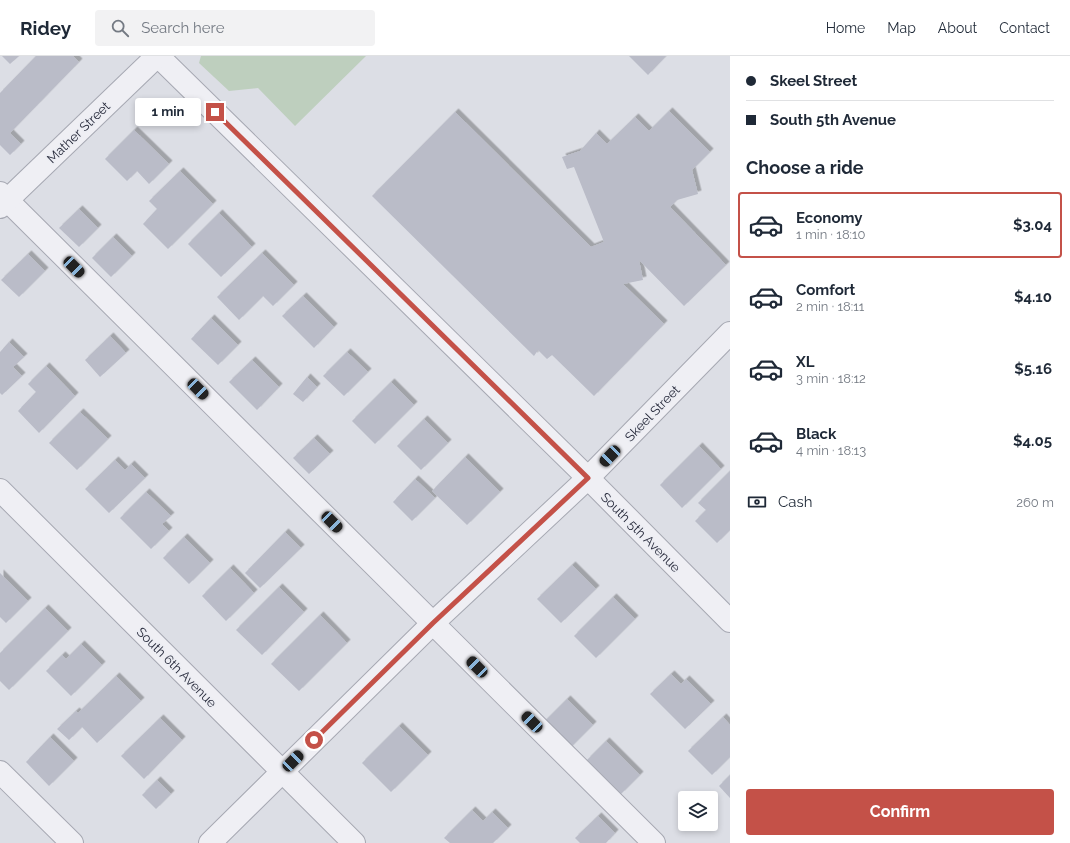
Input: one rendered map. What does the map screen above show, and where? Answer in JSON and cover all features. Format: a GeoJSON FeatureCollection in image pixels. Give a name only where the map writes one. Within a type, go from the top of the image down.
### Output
{"type":"FeatureCollection","features":[{"type":"Feature","properties":{"kind":"street","name":"Mather Street"},"geometry":{"type":"LineString","coordinates":[[2,200],[157,56]]}},
{"type":"Feature","properties":{"kind":"street","name":"South 5th Avenue"},"geometry":{"type":"LineString","coordinates":[[157,56],[588,478],[730,621]]}},
{"type":"Feature","properties":{"kind":"street"},"geometry":{"type":"LineString","coordinates":[[2,200],[433,623],[654,843]]}},
{"type":"Feature","properties":{"kind":"street","name":"Skeel Street"},"geometry":{"type":"LineString","coordinates":[[210,843],[433,623],[588,478],[730,333]]}},
{"type":"Feature","properties":{"kind":"street","name":"South 6th Avenue"},"geometry":{"type":"LineString","coordinates":[[0,490],[354,843]]}},
{"type":"Feature","properties":{"kind":"street"},"geometry":{"type":"LineString","coordinates":[[0,772],[72,843]]}},
{"type":"Feature","properties":{"kind":"green space"},"geometry":{"type":"Polygon","coordinates":[[[201,56],[366,56],[295,126],[258,88],[229,91],[199,63],[201,56]]]}},
{"type":"Feature","properties":{"kind":"building"},"geometry":{"type":"Polygon","coordinates":[[[2,56],[19,56],[10,64],[2,56]]]}},
{"type":"Feature","properties":{"kind":"building"},"geometry":{"type":"Polygon","coordinates":[[[36,56],[73,56],[79,62],[10,133],[21,144],[10,155],[0,145],[0,93],[36,56]]]}},
{"type":"Feature","properties":{"kind":"building"},"geometry":{"type":"Polygon","coordinates":[[[629,56],[666,56],[648,75],[629,56]]]}},
{"type":"Feature","properties":{"kind":"building"},"geometry":{"type":"Polygon","coordinates":[[[669,111],[710,152],[692,170],[698,194],[677,200],[670,207],[726,265],[684,306],[639,260],[643,280],[623,284],[664,324],[594,396],[552,355],[547,359],[538,350],[534,356],[372,196],[455,112],[591,247],[604,242],[574,167],[567,169],[562,157],[580,151],[596,133],[607,144],[635,117],[649,131],[669,111]]]}},
{"type":"Feature","properties":{"kind":"building"},"geometry":{"type":"Polygon","coordinates":[[[134,130],[169,164],[149,184],[137,171],[127,181],[105,159],[134,130]]]}},
{"type":"Feature","properties":{"kind":"building"},"geometry":{"type":"Polygon","coordinates":[[[180,171],[213,204],[168,249],[143,224],[157,209],[149,201],[180,171]]]}},
{"type":"Feature","properties":{"kind":"building"},"geometry":{"type":"Polygon","coordinates":[[[79,209],[98,228],[79,247],[59,228],[79,209]]]}},
{"type":"Feature","properties":{"kind":"building"},"geometry":{"type":"Polygon","coordinates":[[[219,213],[252,247],[221,277],[188,244],[219,213]]]}},
{"type":"Feature","properties":{"kind":"building"},"geometry":{"type":"Polygon","coordinates":[[[113,237],[132,256],[111,277],[92,258],[113,237]]]}},
{"type":"Feature","properties":{"kind":"building"},"geometry":{"type":"Polygon","coordinates":[[[262,253],[294,285],[273,306],[263,296],[239,320],[217,297],[262,253]]]}},
{"type":"Feature","properties":{"kind":"building"},"geometry":{"type":"Polygon","coordinates":[[[28,254],[45,271],[19,297],[1,280],[28,254]]]}},
{"type":"Feature","properties":{"kind":"building"},"geometry":{"type":"Polygon","coordinates":[[[303,296],[334,327],[314,348],[282,316],[303,296]]]}},
{"type":"Feature","properties":{"kind":"building"},"geometry":{"type":"Polygon","coordinates":[[[211,318],[238,345],[218,365],[191,339],[211,318]]]}},
{"type":"Feature","properties":{"kind":"building"},"geometry":{"type":"Polygon","coordinates":[[[110,336],[126,353],[100,377],[85,360],[110,336]]]}},
{"type":"Feature","properties":{"kind":"building"},"geometry":{"type":"Polygon","coordinates":[[[9,342],[24,357],[13,367],[22,376],[2,395],[0,393],[0,352],[9,342]]]}},
{"type":"Feature","properties":{"kind":"building"},"geometry":{"type":"Polygon","coordinates":[[[347,352],[368,372],[344,396],[323,376],[347,352]]]}},
{"type":"Feature","properties":{"kind":"building"},"geometry":{"type":"Polygon","coordinates":[[[252,360],[279,387],[257,410],[229,382],[252,360]]]}},
{"type":"Feature","properties":{"kind":"building"},"geometry":{"type":"Polygon","coordinates":[[[46,366],[75,396],[39,433],[18,411],[36,392],[28,384],[46,366]]]}},
{"type":"Feature","properties":{"kind":"building"},"geometry":{"type":"Polygon","coordinates":[[[307,377],[317,387],[303,402],[293,394],[307,377]]]}},
{"type":"Feature","properties":{"kind":"building"},"geometry":{"type":"Polygon","coordinates":[[[391,382],[414,405],[375,444],[352,421],[391,382]]]}},
{"type":"Feature","properties":{"kind":"building"},"geometry":{"type":"Polygon","coordinates":[[[80,412],[108,439],[77,470],[49,443],[80,412]]]}},
{"type":"Feature","properties":{"kind":"building"},"geometry":{"type":"Polygon","coordinates":[[[424,419],[448,443],[421,470],[397,446],[424,419]]]}},
{"type":"Feature","properties":{"kind":"building"},"geometry":{"type":"Polygon","coordinates":[[[314,438],[330,454],[309,474],[293,458],[314,438]]]}},
{"type":"Feature","properties":{"kind":"building"},"geometry":{"type":"Polygon","coordinates":[[[699,446],[721,469],[682,508],[660,485],[699,446]]]}},
{"type":"Feature","properties":{"kind":"building"},"geometry":{"type":"Polygon","coordinates":[[[465,457],[500,492],[467,525],[432,491],[465,457]]]}},
{"type":"Feature","properties":{"kind":"building"},"geometry":{"type":"Polygon","coordinates":[[[115,460],[125,470],[131,464],[145,478],[109,513],[85,489],[115,460]]]}},
{"type":"Feature","properties":{"kind":"building"},"geometry":{"type":"Polygon","coordinates":[[[730,471],[730,530],[717,543],[695,521],[706,510],[698,503],[730,471]]]}},
{"type":"Feature","properties":{"kind":"building"},"geometry":{"type":"Polygon","coordinates":[[[415,479],[435,498],[412,521],[393,502],[415,479]]]}},
{"type":"Feature","properties":{"kind":"building"},"geometry":{"type":"Polygon","coordinates":[[[146,492],[171,516],[162,524],[169,531],[151,549],[120,518],[146,492]]]}},
{"type":"Feature","properties":{"kind":"building"},"geometry":{"type":"Polygon","coordinates":[[[285,532],[301,548],[260,588],[245,573],[285,532]]]}},
{"type":"Feature","properties":{"kind":"building"},"geometry":{"type":"Polygon","coordinates":[[[184,537],[210,563],[189,584],[163,558],[184,537]]]}},
{"type":"Feature","properties":{"kind":"building"},"geometry":{"type":"Polygon","coordinates":[[[572,565],[596,589],[561,623],[537,599],[572,565]]]}},
{"type":"Feature","properties":{"kind":"building"},"geometry":{"type":"Polygon","coordinates":[[[230,568],[254,593],[226,621],[202,596],[230,568]]]}},
{"type":"Feature","properties":{"kind":"building"},"geometry":{"type":"Polygon","coordinates":[[[0,573],[28,601],[6,623],[0,617],[0,573]]]}},
{"type":"Feature","properties":{"kind":"building"},"geometry":{"type":"Polygon","coordinates":[[[279,587],[304,612],[262,655],[236,630],[279,587]]]}},
{"type":"Feature","properties":{"kind":"building"},"geometry":{"type":"Polygon","coordinates":[[[613,597],[635,619],[596,658],[574,636],[613,597]]]}},
{"type":"Feature","properties":{"kind":"building"},"geometry":{"type":"Polygon","coordinates":[[[45,608],[68,631],[9,690],[0,681],[0,653],[45,608]]]}},
{"type":"Feature","properties":{"kind":"building"},"geometry":{"type":"Polygon","coordinates":[[[320,615],[347,643],[299,691],[271,664],[320,615]]]}},
{"type":"Feature","properties":{"kind":"building"},"geometry":{"type":"Polygon","coordinates":[[[81,644],[102,665],[71,696],[46,671],[62,655],[66,659],[81,644]]]}},
{"type":"Feature","properties":{"kind":"building"},"geometry":{"type":"Polygon","coordinates":[[[671,674],[681,684],[686,679],[711,704],[685,729],[650,694],[671,674]]]}},
{"type":"Feature","properties":{"kind":"building"},"geometry":{"type":"Polygon","coordinates":[[[116,676],[141,701],[97,743],[82,727],[69,740],[57,729],[76,711],[78,713],[116,676]]]}},
{"type":"Feature","properties":{"kind":"building"},"geometry":{"type":"Polygon","coordinates":[[[567,699],[593,725],[569,749],[543,723],[567,699]]]}},
{"type":"Feature","properties":{"kind":"building"},"geometry":{"type":"Polygon","coordinates":[[[723,717],[730,725],[730,757],[712,775],[688,751],[723,717]]]}},
{"type":"Feature","properties":{"kind":"building"},"geometry":{"type":"Polygon","coordinates":[[[160,718],[182,740],[144,779],[121,756],[160,718]]]}},
{"type":"Feature","properties":{"kind":"building"},"geometry":{"type":"Polygon","coordinates":[[[399,726],[428,755],[391,792],[362,763],[399,726]]]}},
{"type":"Feature","properties":{"kind":"building"},"geometry":{"type":"Polygon","coordinates":[[[50,737],[74,761],[49,786],[26,762],[50,737]]]}},
{"type":"Feature","properties":{"kind":"building"},"geometry":{"type":"Polygon","coordinates":[[[606,741],[640,775],[621,794],[587,760],[606,741]]]}},
{"type":"Feature","properties":{"kind":"building"},"geometry":{"type":"Polygon","coordinates":[[[730,775],[730,798],[719,786],[730,775]]]}},
{"type":"Feature","properties":{"kind":"building"},"geometry":{"type":"Polygon","coordinates":[[[157,780],[171,794],[156,809],[142,795],[157,780]]]}},
{"type":"Feature","properties":{"kind":"building"},"geometry":{"type":"Polygon","coordinates":[[[472,810],[483,821],[492,812],[508,828],[493,843],[450,843],[444,838],[472,810]]]}},
{"type":"Feature","properties":{"kind":"building"},"geometry":{"type":"Polygon","coordinates":[[[598,816],[615,833],[606,843],[580,843],[575,838],[598,816]]]}},
{"type":"Feature","properties":{"kind":"route"},"geometry":{"type":"LineString","coordinates":[[215,112],[588,478],[433,623],[314,740]]}}]}
